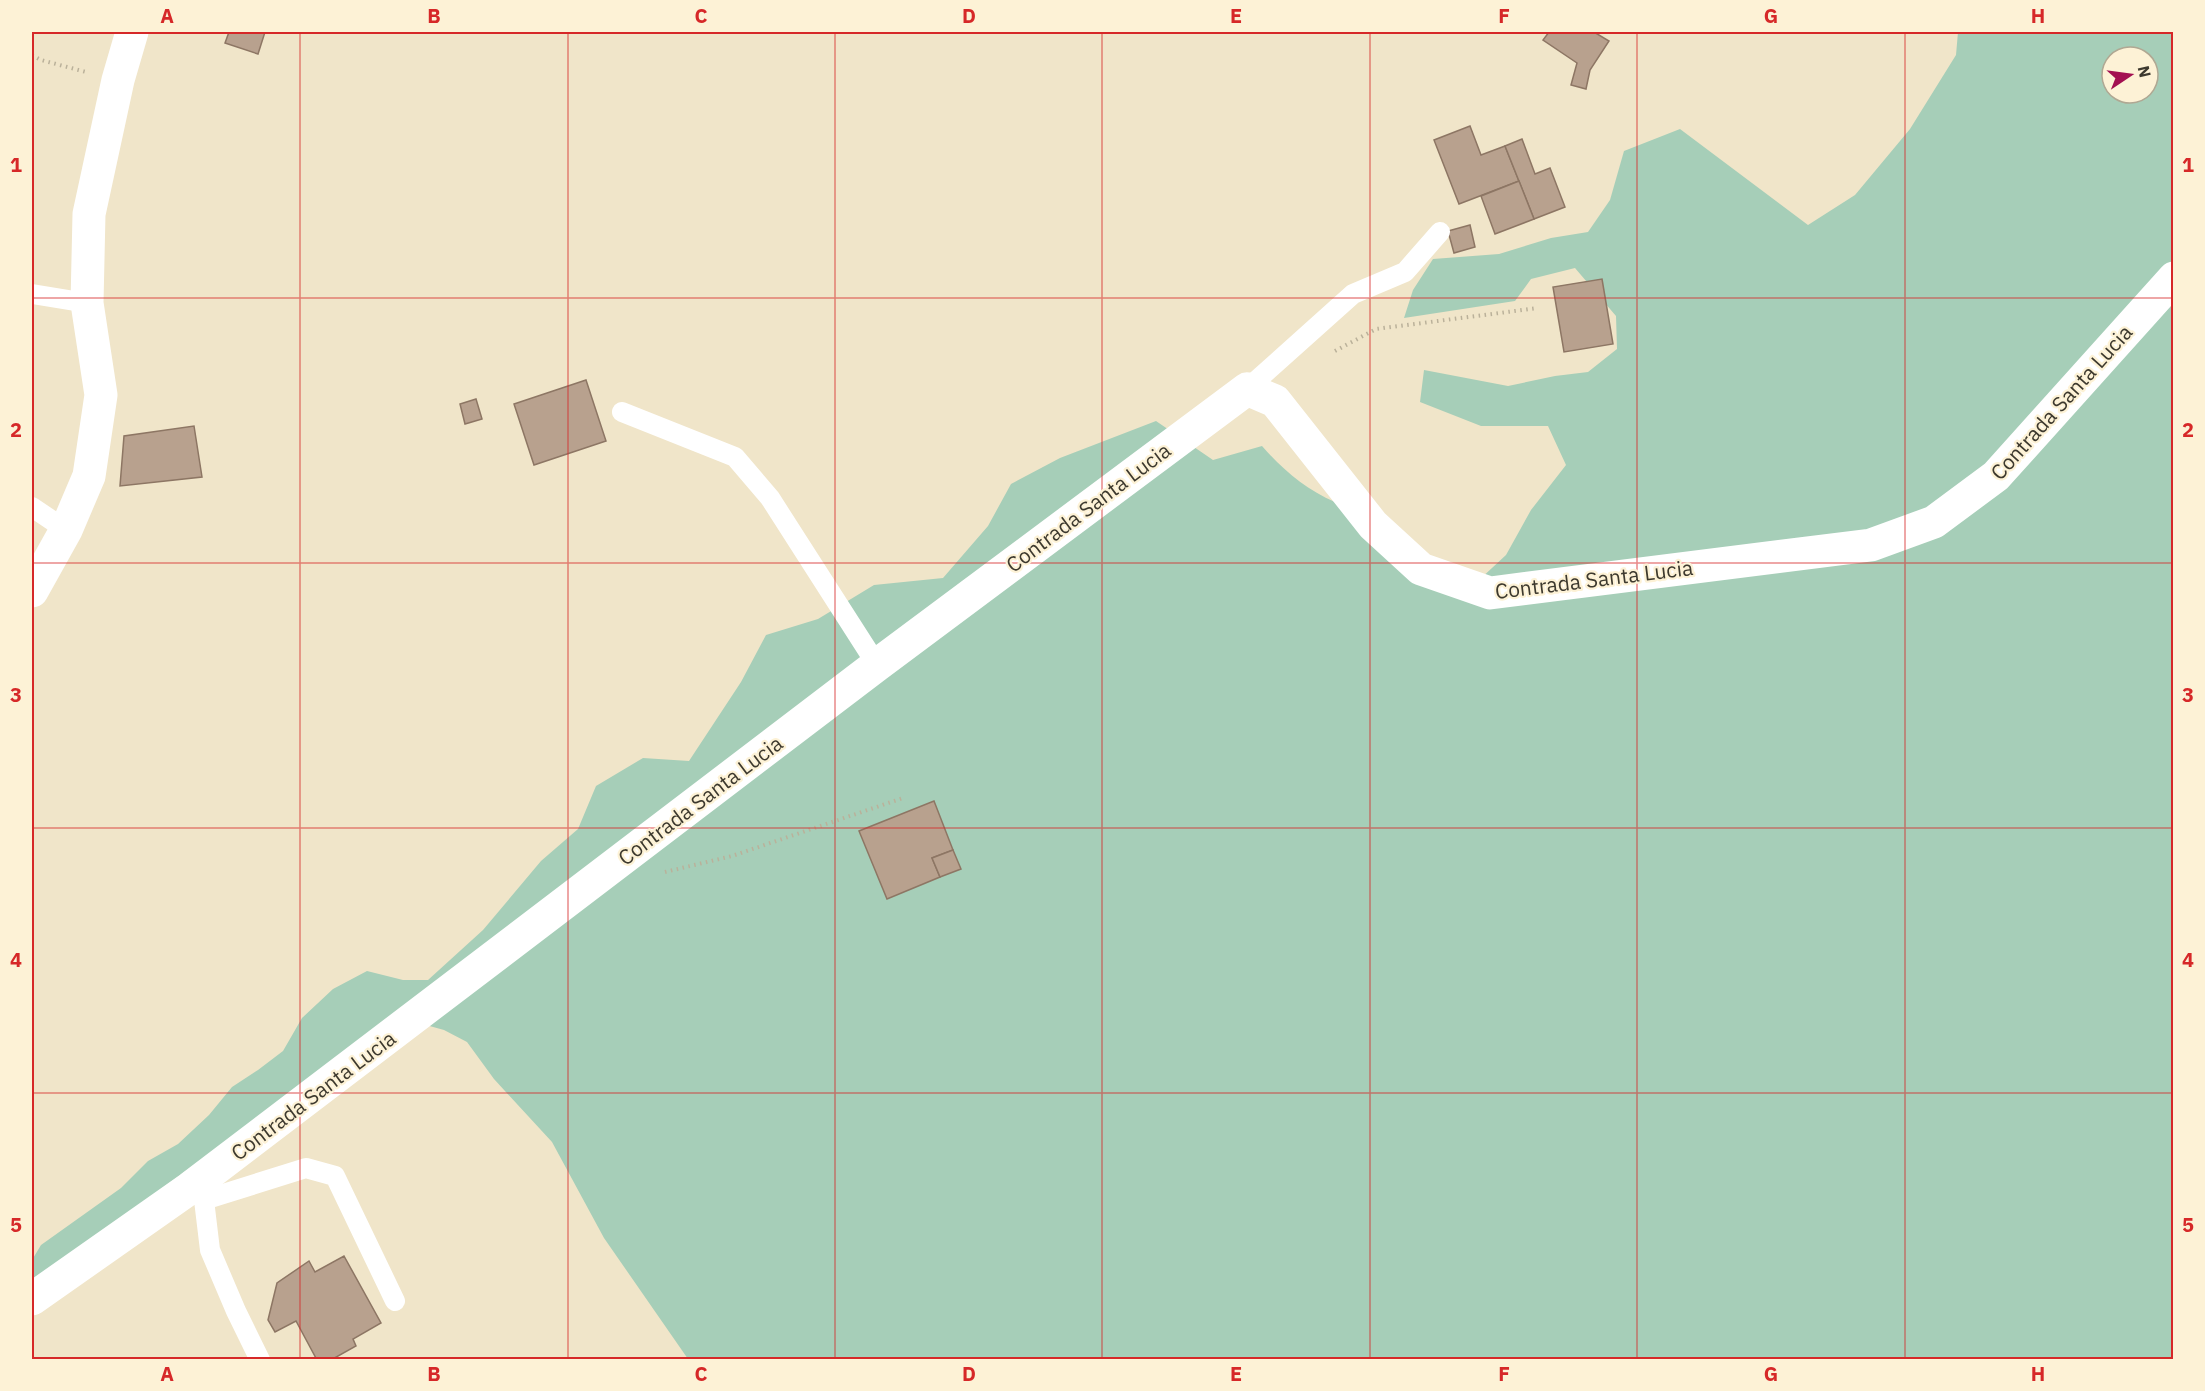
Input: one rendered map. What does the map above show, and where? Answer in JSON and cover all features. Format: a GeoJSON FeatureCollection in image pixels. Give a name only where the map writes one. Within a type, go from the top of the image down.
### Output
{"type":"FeatureCollection","features":[{"type":"Feature","properties":{"kind":"street"},"geometry":{"type":"LineString","coordinates":[[32,591],[66,530],[89,476],[101,395],[87,303],[89,214],[118,80],[132,32]]}},
{"type":"Feature","properties":{"kind":"street","name":"Contrada Santa Lucia"},"geometry":{"type":"LineString","coordinates":[[32,1299],[197,1194],[877,665],[1247,389],[1275,401],[1373,525],[1421,569],[1490,593],[1871,544],[1934,522],[1996,476],[2174,278]]}},
{"type":"Feature","properties":{"kind":"lane"},"geometry":{"type":"LineString","coordinates":[[1247,389],[1353,294],[1405,272],[1440,232]]}},
{"type":"Feature","properties":{"kind":"lane"},"geometry":{"type":"LineString","coordinates":[[32,294],[87,303]]}},
{"type":"Feature","properties":{"kind":"lane"},"geometry":{"type":"LineString","coordinates":[[622,412],[735,457],[770,498],[877,665]]}},
{"type":"Feature","properties":{"kind":"lane"},"geometry":{"type":"LineString","coordinates":[[32,507],[66,530]]}},
{"type":"Feature","properties":{"kind":"lane"},"geometry":{"type":"LineString","coordinates":[[260,1359],[236,1311],[210,1250],[197,1194],[306,1168],[335,1176],[395,1301]]}},
{"type":"Feature","properties":{"kind":"path"},"geometry":{"type":"LineString","coordinates":[[32,55],[41,60],[118,80]]}},
{"type":"Feature","properties":{"kind":"path"},"geometry":{"type":"LineString","coordinates":[[1287,352],[1319,360],[1376,329],[1538,308]]}},
{"type":"Feature","properties":{"kind":"path"},"geometry":{"type":"LineString","coordinates":[[654,875],[732,856],[903,798]]}},
{"type":"Feature","properties":{"kind":"green space"},"geometry":{"type":"Polygon","coordinates":[[[1958,32],[2173,32],[2173,1359],[688,1359],[604,1238],[552,1142],[494,1079],[467,1042],[444,1030],[397,1017],[32,1283],[32,1260],[41,1245],[121,1188],[148,1161],[178,1144],[209,1115],[232,1087],[283,1051],[302,1018],[333,989],[367,971],[403,980],[428,980],[483,930],[541,861],[578,829],[596,786],[643,758],[689,761],[741,682],[766,635],[818,619],[874,585],[943,578],[988,526],[1011,484],[1060,458],[1156,421],[1213,460],[1262,446],[1286,471],[1304,485],[1335,502],[1465,593],[1506,555],[1531,510],[1566,465],[1548,426],[1481,426],[1420,402],[1424,370],[1508,386],[1588,372],[1617,349],[1616,316],[1575,268],[1531,279],[1515,301],[1404,318],[1413,290],[1433,259],[1499,254],[1551,238],[1588,232],[1610,200],[1624,151],[1680,129],[1808,225],[1855,195],[1910,129],[1956,55],[1958,32]]]}},
{"type":"Feature","properties":{"kind":"building"},"geometry":{"type":"Polygon","coordinates":[[[229,32],[265,32],[258,54],[225,43],[229,32]]]}},
{"type":"Feature","properties":{"kind":"building"},"geometry":{"type":"Polygon","coordinates":[[[1549,32],[1594,32],[1609,41],[1590,70],[1586,89],[1571,85],[1577,63],[1543,40],[1549,32]]]}},
{"type":"Feature","properties":{"kind":"building"},"geometry":{"type":"Polygon","coordinates":[[[1470,126],[1481,155],[1505,146],[1519,181],[1459,204],[1434,140],[1470,126]]]}},
{"type":"Feature","properties":{"kind":"building"},"geometry":{"type":"Polygon","coordinates":[[[1522,139],[1535,174],[1550,168],[1565,207],[1534,219],[1505,146],[1522,139]]]}},
{"type":"Feature","properties":{"kind":"building"},"geometry":{"type":"Polygon","coordinates":[[[1519,181],[1534,219],[1495,234],[1481,196],[1519,181]]]}},
{"type":"Feature","properties":{"kind":"building"},"geometry":{"type":"Polygon","coordinates":[[[1470,225],[1475,247],[1454,253],[1448,231],[1470,225]]]}},
{"type":"Feature","properties":{"kind":"building"},"geometry":{"type":"Polygon","coordinates":[[[1602,279],[1613,344],[1564,352],[1553,287],[1602,279]]]}},
{"type":"Feature","properties":{"kind":"building"},"geometry":{"type":"Polygon","coordinates":[[[586,380],[606,441],[534,465],[514,404],[586,380]]]}},
{"type":"Feature","properties":{"kind":"building"},"geometry":{"type":"Polygon","coordinates":[[[476,399],[482,419],[465,424],[460,404],[476,399]]]}},
{"type":"Feature","properties":{"kind":"building"},"geometry":{"type":"Polygon","coordinates":[[[194,426],[202,477],[120,486],[124,436],[194,426]]]}},
{"type":"Feature","properties":{"kind":"building"},"geometry":{"type":"Polygon","coordinates":[[[934,801],[953,850],[932,858],[940,877],[887,899],[859,831],[934,801]]]}},
{"type":"Feature","properties":{"kind":"building"},"geometry":{"type":"Polygon","coordinates":[[[953,850],[961,869],[940,877],[932,858],[953,850]]]}},
{"type":"Feature","properties":{"kind":"building"},"geometry":{"type":"Polygon","coordinates":[[[344,1256],[381,1323],[353,1339],[356,1346],[331,1360],[317,1360],[296,1321],[275,1332],[268,1320],[277,1283],[309,1261],[315,1272],[344,1256]]]}}]}
